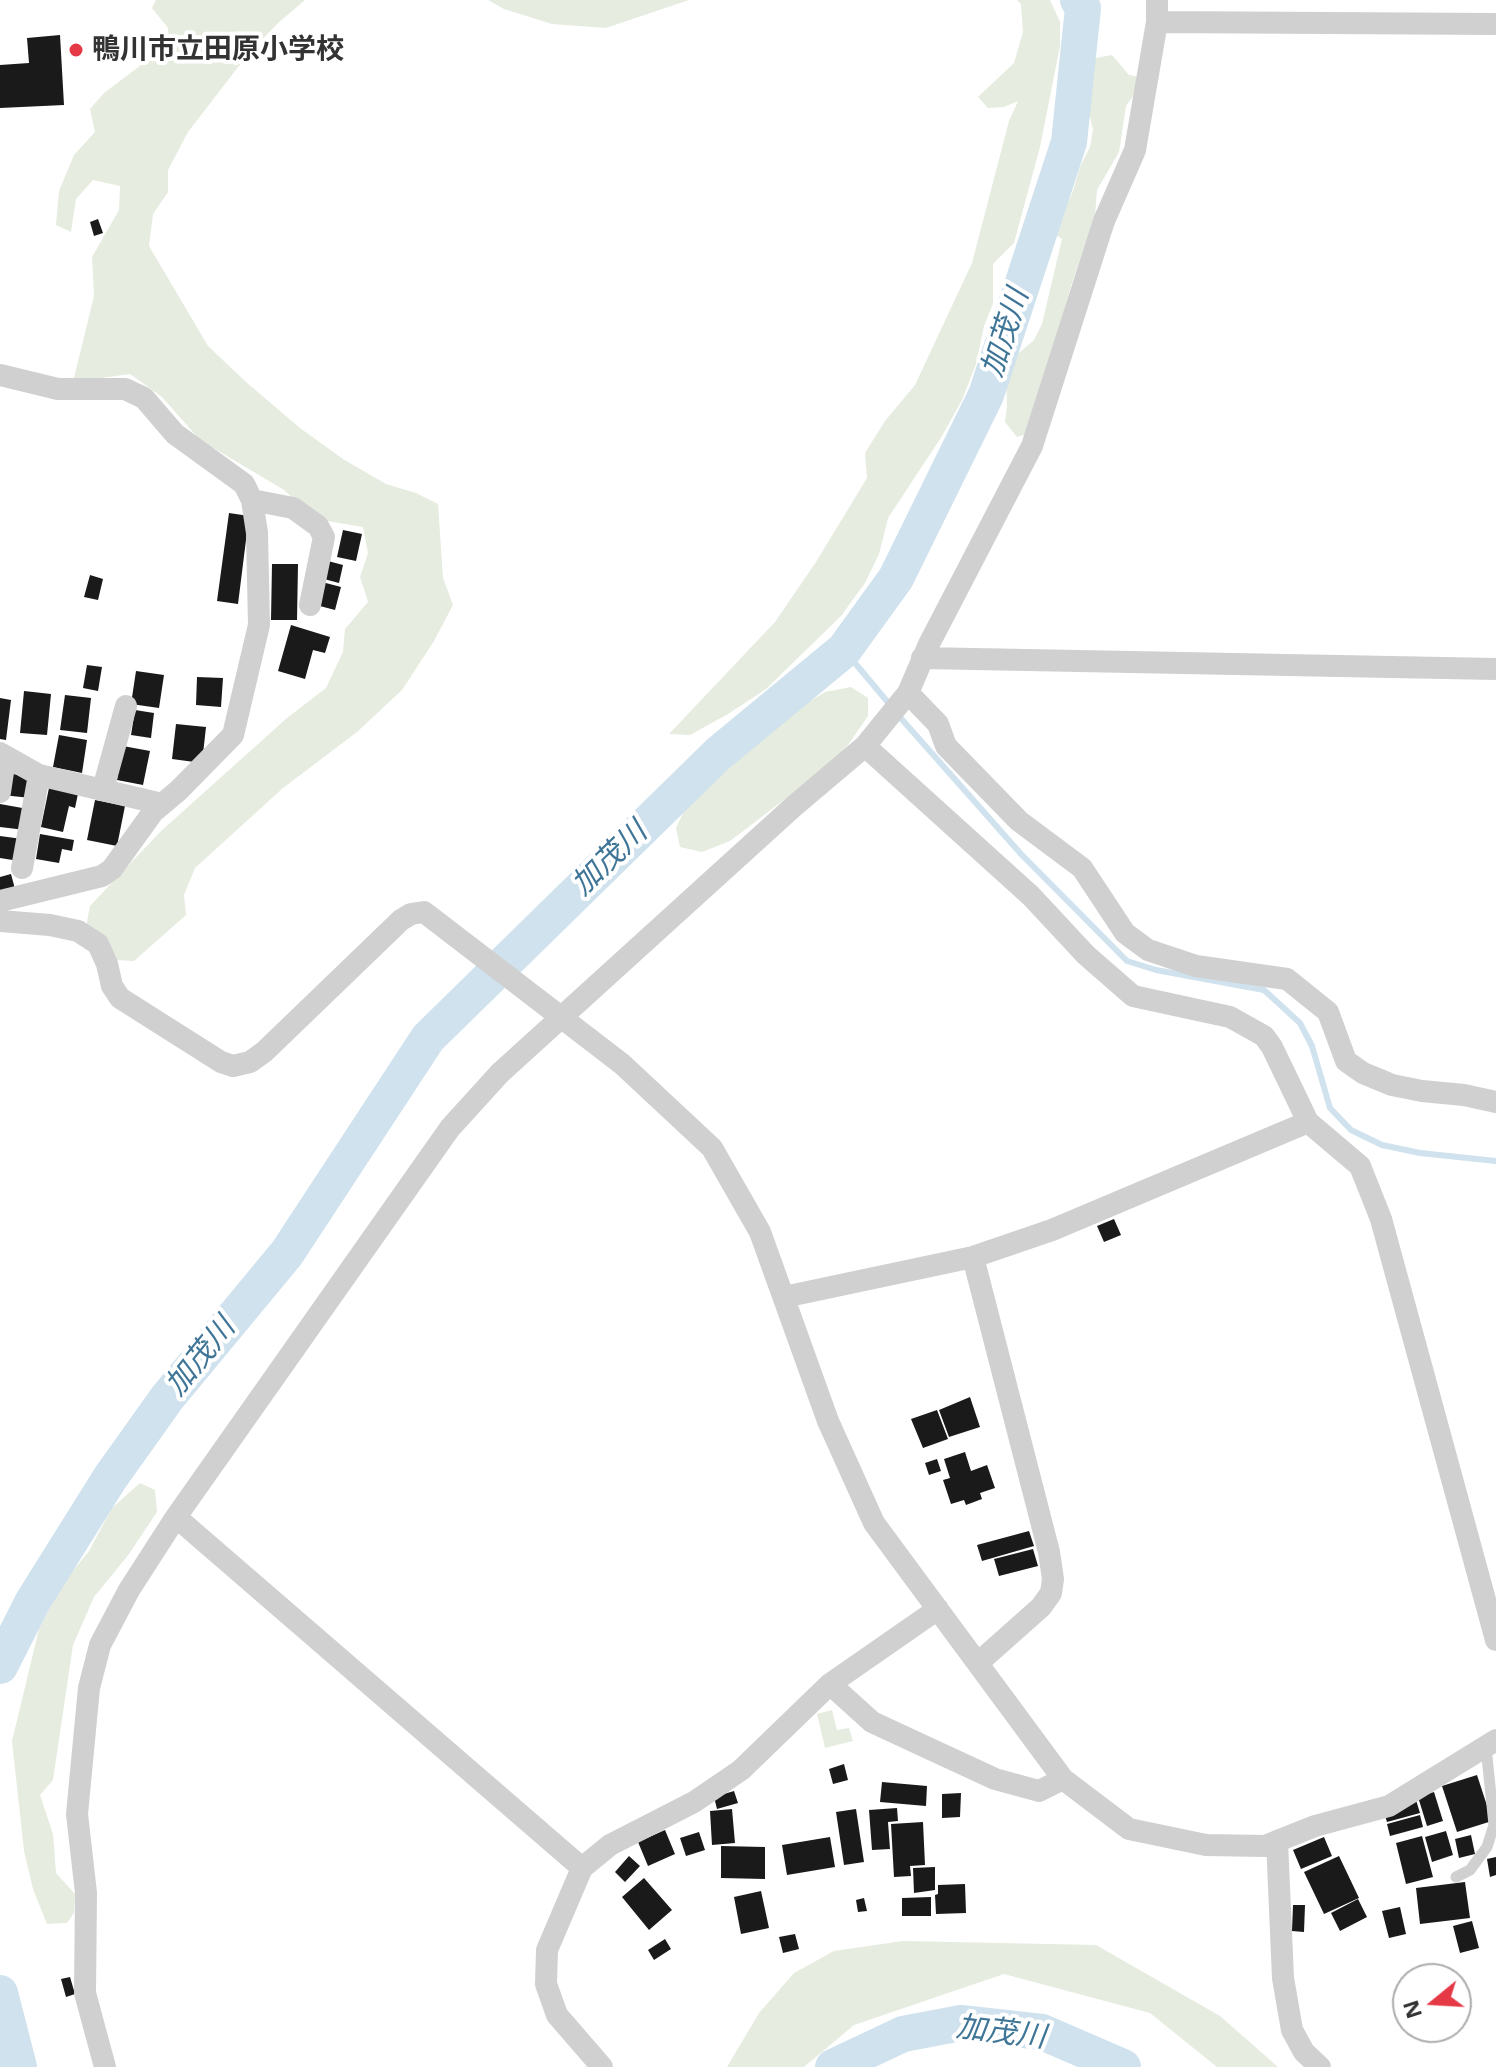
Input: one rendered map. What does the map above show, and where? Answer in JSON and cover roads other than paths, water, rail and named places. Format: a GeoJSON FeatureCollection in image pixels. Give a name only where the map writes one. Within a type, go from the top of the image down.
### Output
{"type":"FeatureCollection","features":[{"type":"Feature","properties":{"kind":"street"},"geometry":{"type":"LineString","coordinates":[[105,2067],[85,1993],[86,1893],[77,1814],[89,1688],[100,1645],[129,1590],[176,1517],[450,1128],[500,1073],[560,1017],[865,746],[904,698],[1032,446],[1104,221],[1135,150],[1157,11],[1496,24]]}},
{"type":"Feature","properties":{"kind":"street"},"geometry":{"type":"LineString","coordinates":[[0,375],[58,389],[125,389],[135,393],[144,398],[175,434],[244,484],[252,500],[257,533],[259,625],[233,735],[153,812],[112,869],[102,876],[0,901]]}},
{"type":"Feature","properties":{"kind":"street"},"geometry":{"type":"LineString","coordinates":[[252,500],[293,508],[318,526],[324,537],[310,605]]}},
{"type":"Feature","properties":{"kind":"street"},"geometry":{"type":"LineString","coordinates":[[922,658],[1496,669]]}},
{"type":"Feature","properties":{"kind":"street"},"geometry":{"type":"LineString","coordinates":[[904,698],[938,724],[946,746],[1019,821],[1082,868],[1125,933],[1148,950],[1196,966],[1287,979],[1328,1012],[1346,1061],[1363,1073],[1392,1085],[1496,1102]]}},
{"type":"Feature","properties":{"kind":"street"},"geometry":{"type":"LineString","coordinates":[[103,789],[126,706]]}},
{"type":"Feature","properties":{"kind":"street"},"geometry":{"type":"LineString","coordinates":[[865,746],[1031,896],[1086,955],[1133,996],[1230,1017],[1264,1036],[1308,1122],[1360,1166],[1381,1219],[1496,1640]]}},
{"type":"Feature","properties":{"kind":"street"},"geometry":{"type":"LineString","coordinates":[[0,792],[5,755],[39,775],[162,804]]}},
{"type":"Feature","properties":{"kind":"street"},"geometry":{"type":"LineString","coordinates":[[22,868],[39,775]]}},
{"type":"Feature","properties":{"kind":"street"},"geometry":{"type":"LineString","coordinates":[[0,921],[78,931],[98,944],[112,986],[120,998],[221,1062],[233,1066],[250,1062],[264,1052],[401,920],[424,912],[622,1064],[712,1148],[760,1232],[828,1421],[874,1523],[1063,1779],[1129,1829],[1206,1845],[1265,1846],[1315,1826],[1389,1806],[1491,1743]]}},
{"type":"Feature","properties":{"kind":"street"},"geometry":{"type":"LineString","coordinates":[[784,1297],[973,1257],[1052,1230],[1308,1122]]}},
{"type":"Feature","properties":{"kind":"street"},"geometry":{"type":"LineString","coordinates":[[973,1257],[1049,1552],[1053,1579],[1051,1593],[1041,1607],[978,1663]]}},
{"type":"Feature","properties":{"kind":"street"},"geometry":{"type":"LineString","coordinates":[[176,1517],[582,1868]]}},
{"type":"Feature","properties":{"kind":"street"},"geometry":{"type":"LineString","coordinates":[[602,2067],[557,2015],[546,1984],[547,1950],[582,1868],[610,1845],[694,1802],[741,1770],[830,1684],[938,1609]]}},
{"type":"Feature","properties":{"kind":"street"},"geometry":{"type":"LineString","coordinates":[[830,1684],[872,1722],[995,1779],[1039,1791],[1063,1779]]}},
{"type":"Feature","properties":{"kind":"street"},"geometry":{"type":"LineString","coordinates":[[1277,1841],[1283,1978],[1292,2030],[1304,2052],[1320,2067]]}},
{"type":"Feature","properties":{"kind":"lane"},"geometry":{"type":"LineString","coordinates":[[1456,1877],[1470,1870],[1487,1847],[1494,1825],[1491,1743]]}},
{"type":"Feature","properties":{"kind":"waterway","name":"加茂川"},"geometry":{"type":"LineString","coordinates":[[0,1666],[33,1601],[110,1478],[167,1398],[287,1253],[428,1038],[718,754],[844,650],[896,578],[986,395],[1069,142],[1083,8],[1078,0]]}},
{"type":"Feature","properties":{"kind":"waterway"},"geometry":{"type":"LineString","coordinates":[[844,650],[891,706]]}},
{"type":"Feature","properties":{"kind":"waterway"},"geometry":{"type":"LineString","coordinates":[[898,715],[1021,854],[1127,961],[1156,970],[1264,990],[1300,1023],[1312,1046],[1330,1108],[1351,1130],[1382,1145],[1420,1153],[1496,1161]]}},
{"type":"Feature","properties":{"kind":"waterway","name":"加茂川"},"geometry":{"type":"LineString","coordinates":[[0,1993],[19,2067]]}},
{"type":"Feature","properties":{"kind":"waterway","name":"加茂川"},"geometry":{"type":"LineString","coordinates":[[833,2067],[903,2034],[961,2023],[1042,2032],[1123,2067]]}},
{"type":"Feature","properties":{"kind":"place","name":"鴨川市立田原小学校"},"geometry":{"type":"Point","coordinates":[76,50]}}]}
